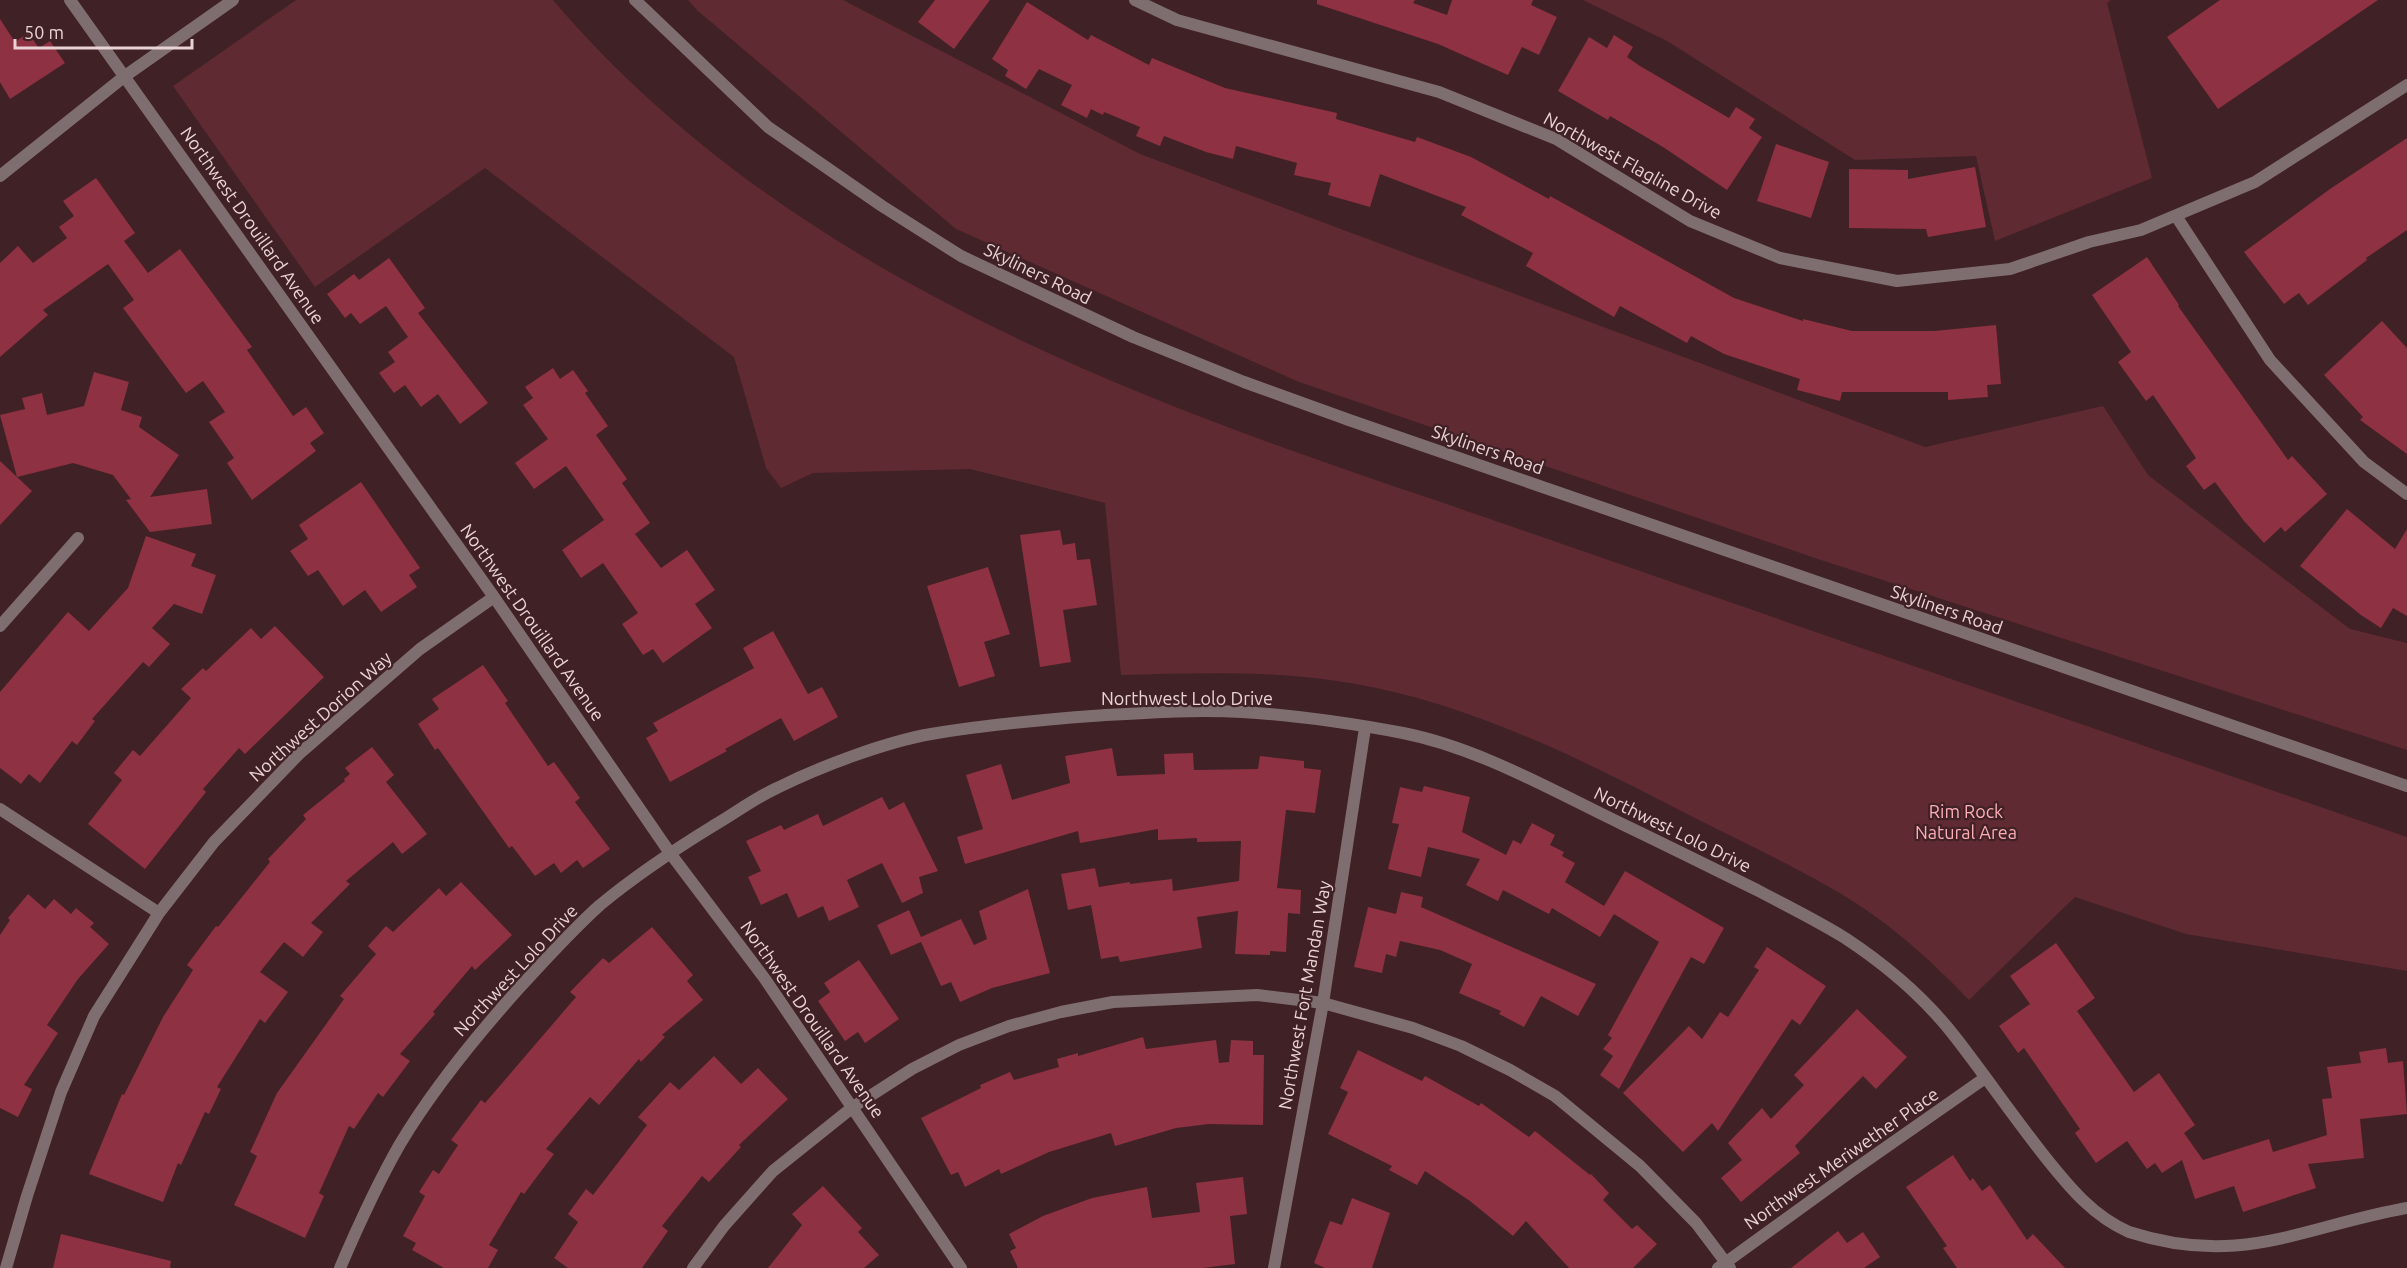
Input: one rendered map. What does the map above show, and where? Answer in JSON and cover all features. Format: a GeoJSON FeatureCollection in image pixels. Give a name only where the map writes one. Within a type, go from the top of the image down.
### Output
{"type":"FeatureCollection","features":[{"type":"Feature","properties":{"kind":"street","name":"Northwest Drouillard Avenue"},"geometry":{"type":"LineString","coordinates":[[70,0],[494,597],[670,853],[765,979],[961,1268]]}},
{"type":"Feature","properties":{"kind":"street"},"geometry":{"type":"LineString","coordinates":[[0,176],[125,76],[233,0]]}},
{"type":"Feature","properties":{"kind":"street","name":"Skyliners Road"},"geometry":{"type":"LineString","coordinates":[[636,0],[768,127],[882,206],[961,256],[1133,337],[1244,382],[1360,424],[2407,786]]}},
{"type":"Feature","properties":{"kind":"street","name":"Northwest Flagline Drive"},"geometry":{"type":"LineString","coordinates":[[1135,0],[1178,20],[1439,92],[1556,139],[1690,221],[1780,258],[1897,281],[2010,269],[2089,242],[2141,230],[2255,182],[2407,85]]}},
{"type":"Feature","properties":{"kind":"street"},"geometry":{"type":"LineString","coordinates":[[2176,216],[2270,360],[2364,462],[2407,494]]}},
{"type":"Feature","properties":{"kind":"street"},"geometry":{"type":"LineString","coordinates":[[0,626],[78,538]]}},
{"type":"Feature","properties":{"kind":"street","name":"Northwest Dorion Way"},"geometry":{"type":"LineString","coordinates":[[6,1268],[61,1092],[94,1016],[159,913],[214,842],[299,754],[420,650],[494,597]]}},
{"type":"Feature","properties":{"kind":"street","name":"Northwest Lolo Drive"},"geometry":{"type":"LineString","coordinates":[[340,1268],[368,1205],[400,1143],[444,1077],[493,1017],[549,956],[600,906],[670,853],[775,789],[849,758],[925,735],[1051,719],[1155,712],[1238,712],[1328,719],[1365,728],[1406,734],[1477,757],[1537,783],[1807,915],[1851,943],[1897,978],[1953,1034],[2078,1198],[2099,1215],[2126,1231],[2173,1249],[2212,1254],[2247,1252],[2290,1243],[2373,1214],[2407,1208]]}},
{"type":"Feature","properties":{"kind":"street","name":"Northwest Fort Mandan Way"},"geometry":{"type":"LineString","coordinates":[[1274,1268],[1323,1003],[1365,728]]}},
{"type":"Feature","properties":{"kind":"street"},"geometry":{"type":"LineString","coordinates":[[0,809],[159,913]]}},
{"type":"Feature","properties":{"kind":"street"},"geometry":{"type":"LineString","coordinates":[[693,1268],[724,1226],[773,1172],[853,1107],[912,1069],[959,1046],[1009,1026],[1061,1012],[1113,1002],[1257,995],[1323,1003],[1413,1028],[1461,1046],[1510,1070],[1555,1096],[1648,1174],[1696,1223],[1725,1266]]}},
{"type":"Feature","properties":{"kind":"street","name":"Northwest Meriwether Place"},"geometry":{"type":"LineString","coordinates":[[1725,1266],[1852,1171],[1985,1078]]}},
{"type":"Feature","properties":{"kind":"green space","name":"Rim Rock Natural Area"},"geometry":{"type":"Polygon","coordinates":[[[296,0],[553,0],[643,94],[742,176],[848,247],[960,310],[1076,365],[1196,415],[1317,459],[2407,837],[2407,971],[2186,934],[2075,897],[1969,1000],[1937,968],[1887,925],[1831,888],[1605,772],[1480,718],[1394,692],[1321,679],[1236,673],[1121,675],[1105,503],[970,469],[813,473],[781,488],[766,468],[734,357],[485,168],[315,287],[173,86],[296,0]]]}},
{"type":"Feature","properties":{"kind":"green space"},"geometry":{"type":"Polygon","coordinates":[[[688,0],[843,0],[1140,154],[1925,447],[2103,406],[2148,475],[2350,629],[2407,643],[2407,750],[1818,559],[1299,382],[956,229],[698,11],[688,0]]]}},
{"type":"Feature","properties":{"kind":"green space"},"geometry":{"type":"Polygon","coordinates":[[[1583,0],[2111,0],[2107,3],[2152,178],[1995,241],[1976,156],[1855,160],[1667,41],[1583,0]]]}},
{"type":"Feature","properties":{"kind":"building"},"geometry":{"type":"Polygon","coordinates":[[[935,0],[990,0],[954,49],[918,22],[935,0]]]}},
{"type":"Feature","properties":{"kind":"building"},"geometry":{"type":"Polygon","coordinates":[[[1317,0],[1415,0],[1413,3],[1447,15],[1452,0],[1533,0],[1531,5],[1557,17],[1539,55],[1522,47],[1508,75],[1438,44],[1317,4],[1317,0]]]}},
{"type":"Feature","properties":{"kind":"building"},"geometry":{"type":"Polygon","coordinates":[[[2220,0],[2378,0],[2218,109],[2167,37],[2220,0]]]}},
{"type":"Feature","properties":{"kind":"building"},"geometry":{"type":"Polygon","coordinates":[[[1027,2],[1088,40],[1091,35],[1149,65],[1152,58],[1225,88],[1337,113],[1336,119],[1415,142],[1417,137],[1471,157],[1549,199],[1550,196],[1734,298],[1803,321],[1803,319],[1852,331],[1934,331],[1996,325],[2001,384],[1987,385],[1988,397],[1948,400],[1948,392],[1842,392],[1840,401],[1797,390],[1800,379],[1724,354],[1691,336],[1687,343],[1620,306],[1614,317],[1526,266],[1533,253],[1461,215],[1466,207],[1380,174],[1370,207],[1328,195],[1331,183],[1294,175],[1297,163],[1236,146],[1233,159],[1206,152],[1164,136],[1160,146],[1136,136],[1140,127],[1104,112],[1103,115],[1091,109],[1087,118],[1061,105],[1072,85],[1039,69],[1026,89],[1005,76],[1008,70],[992,59],[1027,2]]]}},
{"type":"Feature","properties":{"kind":"building"},"geometry":{"type":"Polygon","coordinates":[[[0,19],[15,42],[28,33],[39,48],[50,41],[65,63],[10,99],[0,82],[0,19]]]}},
{"type":"Feature","properties":{"kind":"building"},"geometry":{"type":"Polygon","coordinates":[[[1614,35],[1633,47],[1627,57],[1640,66],[1729,118],[1736,107],[1755,119],[1749,128],[1762,137],[1727,190],[1663,147],[1610,116],[1608,120],[1558,91],[1589,37],[1607,48],[1614,35]]]}},
{"type":"Feature","properties":{"kind":"building"},"geometry":{"type":"Polygon","coordinates":[[[2407,138],[2407,230],[2366,258],[2367,260],[2308,305],[2299,293],[2284,304],[2244,252],[2330,189],[2407,138]]]}},
{"type":"Feature","properties":{"kind":"building"},"geometry":{"type":"Polygon","coordinates":[[[1776,144],[1829,162],[1811,218],[1757,201],[1776,144]]]}},
{"type":"Feature","properties":{"kind":"building"},"geometry":{"type":"Polygon","coordinates":[[[1975,167],[1986,227],[1928,237],[1926,229],[1849,228],[1849,169],[1908,170],[1908,179],[1975,167]]]}},
{"type":"Feature","properties":{"kind":"building"},"geometry":{"type":"Polygon","coordinates":[[[96,178],[135,233],[124,241],[148,273],[180,249],[252,347],[247,350],[293,416],[306,407],[324,433],[310,443],[316,451],[252,500],[227,463],[234,458],[209,422],[225,412],[203,381],[186,393],[123,308],[134,300],[108,264],[43,310],[48,315],[0,357],[0,263],[18,246],[33,263],[67,238],[59,227],[74,216],[63,201],[96,178]]]}},
{"type":"Feature","properties":{"kind":"building"},"geometry":{"type":"Polygon","coordinates":[[[2147,257],[2178,306],[2288,460],[2292,456],[2327,494],[2285,532],[2281,527],[2264,543],[2244,521],[2215,482],[2204,490],[2186,466],[2196,458],[2153,395],[2146,401],[2118,362],[2131,352],[2092,295],[2147,257]]]}},
{"type":"Feature","properties":{"kind":"building"},"geometry":{"type":"Polygon","coordinates":[[[389,258],[425,308],[418,313],[488,403],[460,424],[438,394],[421,407],[405,385],[394,393],[379,373],[395,362],[388,352],[408,337],[386,306],[360,324],[351,313],[345,318],[327,294],[354,274],[359,280],[389,258]]]}},
{"type":"Feature","properties":{"kind":"building"},"geometry":{"type":"Polygon","coordinates":[[[2382,321],[2407,348],[2407,454],[2360,420],[2363,417],[2324,375],[2382,321]]]}},
{"type":"Feature","properties":{"kind":"building"},"geometry":{"type":"Polygon","coordinates":[[[553,368],[560,379],[573,370],[588,391],[585,393],[608,426],[596,435],[627,479],[622,483],[650,523],[635,534],[661,568],[687,550],[715,590],[695,604],[712,628],[663,663],[653,649],[643,655],[622,624],[638,613],[603,563],[581,578],[562,550],[604,520],[566,466],[534,489],[515,463],[548,439],[523,405],[533,398],[525,387],[553,368]]]}},
{"type":"Feature","properties":{"kind":"building"},"geometry":{"type":"Polygon","coordinates":[[[94,372],[129,382],[121,410],[142,417],[139,427],[179,455],[150,497],[207,489],[212,524],[150,532],[126,500],[131,499],[113,475],[73,463],[17,477],[0,415],[25,409],[22,398],[42,393],[47,415],[84,406],[94,372]]]}},
{"type":"Feature","properties":{"kind":"building"},"geometry":{"type":"Polygon","coordinates":[[[0,461],[32,491],[0,525],[0,461]]]}},
{"type":"Feature","properties":{"kind":"building"},"geometry":{"type":"Polygon","coordinates":[[[361,482],[420,568],[409,575],[417,587],[381,612],[365,590],[343,606],[318,570],[308,576],[290,551],[308,539],[299,525],[361,482]]]}},
{"type":"Feature","properties":{"kind":"building"},"geometry":{"type":"Polygon","coordinates":[[[2347,509],[2395,549],[2407,529],[2407,616],[2393,608],[2381,628],[2361,615],[2300,566],[2347,509]]]}},
{"type":"Feature","properties":{"kind":"building"},"geometry":{"type":"Polygon","coordinates":[[[1060,530],[1063,545],[1075,543],[1077,560],[1090,559],[1097,605],[1063,610],[1071,662],[1040,667],[1020,535],[1060,530]]]}},
{"type":"Feature","properties":{"kind":"building"},"geometry":{"type":"Polygon","coordinates":[[[146,536],[196,554],[191,566],[216,575],[202,614],[174,604],[152,628],[170,644],[149,667],[143,662],[92,719],[95,721],[77,745],[72,741],[40,783],[29,774],[21,784],[0,768],[0,692],[68,612],[89,631],[128,588],[146,536]]]}},
{"type":"Feature","properties":{"kind":"building"},"geometry":{"type":"Polygon","coordinates":[[[988,567],[1010,634],[984,642],[995,676],[959,687],[927,586],[988,567]]]}},
{"type":"Feature","properties":{"kind":"building"},"geometry":{"type":"Polygon","coordinates":[[[275,626],[324,677],[245,754],[239,748],[203,789],[206,792],[145,869],[88,824],[122,780],[114,773],[133,750],[140,756],[191,698],[181,689],[203,668],[206,671],[251,628],[261,639],[275,626]]]}},
{"type":"Feature","properties":{"kind":"building"},"geometry":{"type":"Polygon","coordinates":[[[773,631],[808,694],[822,687],[838,717],[794,741],[781,718],[670,782],[646,738],[658,731],[653,723],[754,668],[743,648],[773,631]]]}},
{"type":"Feature","properties":{"kind":"building"},"geometry":{"type":"Polygon","coordinates":[[[483,665],[508,701],[505,703],[548,766],[554,762],[580,798],[575,802],[610,849],[583,868],[577,860],[561,873],[554,863],[535,876],[512,846],[509,848],[438,748],[435,750],[418,724],[439,709],[432,699],[483,665]]]}},
{"type":"Feature","properties":{"kind":"building"},"geometry":{"type":"Polygon","coordinates":[[[372,747],[394,775],[386,782],[427,834],[402,854],[393,842],[346,881],[350,884],[311,923],[323,932],[303,957],[284,942],[260,972],[288,992],[265,1023],[260,1019],[217,1087],[221,1089],[209,1114],[205,1112],[181,1165],[178,1163],[163,1202],[89,1174],[122,1094],[124,1095],[163,1017],[193,970],[187,965],[216,926],[218,927],[270,862],[268,859],[306,819],[303,815],[345,781],[344,779],[350,774],[345,768],[372,747]]]}},
{"type":"Feature","properties":{"kind":"building"},"geometry":{"type":"Polygon","coordinates":[[[1112,748],[1117,776],[1165,774],[1164,754],[1193,753],[1194,770],[1258,769],[1260,756],[1304,761],[1304,768],[1321,770],[1315,813],[1286,810],[1277,888],[1301,890],[1300,914],[1288,913],[1286,952],[1270,951],[1270,955],[1235,954],[1238,911],[1197,917],[1202,948],[1120,962],[1118,956],[1101,959],[1091,905],[1068,910],[1061,874],[1095,868],[1099,887],[1172,879],[1173,891],[1239,881],[1241,841],[1197,842],[1197,838],[1158,840],[1158,829],[1080,843],[1078,831],[965,864],[957,837],[983,829],[966,775],[1001,764],[1012,800],[1070,783],[1065,756],[1112,748]]]}},
{"type":"Feature","properties":{"kind":"building"},"geometry":{"type":"Polygon","coordinates":[[[1424,786],[1470,797],[1462,832],[1506,855],[1513,840],[1521,844],[1532,823],[1555,835],[1550,845],[1564,852],[1562,856],[1575,863],[1565,882],[1604,906],[1625,871],[1724,928],[1704,964],[1691,957],[1619,1089],[1600,1075],[1613,1056],[1603,1049],[1612,1038],[1608,1035],[1659,942],[1614,914],[1600,937],[1552,908],[1549,914],[1503,890],[1498,901],[1466,885],[1480,859],[1428,847],[1421,877],[1388,869],[1399,824],[1392,823],[1400,787],[1422,792],[1424,786]]]}},
{"type":"Feature","properties":{"kind":"building"},"geometry":{"type":"Polygon","coordinates":[[[882,797],[889,810],[904,802],[938,871],[919,877],[923,893],[902,903],[882,863],[847,880],[859,907],[829,921],[823,906],[798,918],[787,893],[761,905],[748,877],[761,871],[746,841],[781,825],[784,830],[818,814],[823,826],[882,797]]]}},
{"type":"Feature","properties":{"kind":"building"},"geometry":{"type":"Polygon","coordinates":[[[461,882],[512,935],[475,970],[472,966],[400,1054],[410,1061],[383,1097],[378,1093],[354,1129],[349,1126],[319,1193],[324,1196],[305,1238],[234,1205],[257,1156],[250,1152],[277,1093],[344,999],[340,996],[376,954],[368,946],[386,926],[393,932],[439,888],[446,896],[461,882]]]}},
{"type":"Feature","properties":{"kind":"building"},"geometry":{"type":"Polygon","coordinates":[[[1028,889],[1050,973],[992,988],[960,1002],[951,982],[941,986],[921,942],[891,955],[877,925],[909,910],[921,937],[961,919],[974,945],[987,939],[979,911],[1028,889]]]}},
{"type":"Feature","properties":{"kind":"building"},"geometry":{"type":"Polygon","coordinates":[[[1401,892],[1423,897],[1421,907],[1596,984],[1578,1016],[1541,996],[1524,1027],[1499,1014],[1501,1011],[1459,993],[1472,964],[1440,950],[1400,941],[1396,957],[1386,954],[1382,973],[1354,967],[1368,907],[1396,914],[1401,892]]]}},
{"type":"Feature","properties":{"kind":"building"},"geometry":{"type":"Polygon","coordinates":[[[28,894],[45,909],[54,899],[71,914],[76,908],[94,923],[90,927],[109,944],[78,979],[47,1025],[58,1033],[24,1085],[32,1089],[18,1117],[0,1108],[0,935],[10,920],[8,918],[28,894]]]}},
{"type":"Feature","properties":{"kind":"building"},"geometry":{"type":"Polygon","coordinates":[[[652,927],[693,975],[687,981],[703,1000],[662,1035],[665,1037],[641,1062],[639,1059],[599,1105],[590,1097],[546,1149],[554,1154],[524,1194],[521,1192],[489,1245],[498,1250],[488,1268],[444,1268],[412,1250],[416,1243],[403,1236],[425,1196],[419,1192],[433,1170],[439,1174],[458,1145],[451,1140],[481,1100],[485,1103],[576,997],[570,992],[603,958],[609,963],[652,927]]]}},
{"type":"Feature","properties":{"kind":"building"},"geometry":{"type":"Polygon","coordinates":[[[2056,943],[2095,998],[2077,1011],[2134,1092],[2159,1073],[2195,1125],[2184,1133],[2203,1160],[2269,1139],[2273,1152],[2327,1135],[2322,1099],[2332,1098],[2327,1067],[2361,1063],[2359,1052],[2386,1048],[2388,1063],[2403,1061],[2407,1114],[2360,1119],[2364,1158],[2308,1164],[2316,1188],[2243,1212],[2234,1186],[2195,1199],[2182,1160],[2162,1173],[2155,1163],[2147,1169],[2127,1141],[2096,1163],[2075,1133],[2080,1129],[2024,1048],[2018,1053],[1999,1026],[2030,1004],[2010,976],[2056,943]]]}},
{"type":"Feature","properties":{"kind":"building"},"geometry":{"type":"Polygon","coordinates":[[[1767,947],[1826,986],[1800,1025],[1792,1019],[1718,1131],[1712,1123],[1683,1152],[1623,1093],[1689,1026],[1702,1039],[1720,1012],[1728,1017],[1759,970],[1754,967],[1767,947]]]}},
{"type":"Feature","properties":{"kind":"building"},"geometry":{"type":"Polygon","coordinates":[[[859,960],[899,1019],[865,1043],[858,1032],[845,1041],[818,1001],[830,992],[824,983],[859,960]]]}},
{"type":"Feature","properties":{"kind":"building"},"geometry":{"type":"Polygon","coordinates":[[[1857,1009],[1907,1057],[1876,1089],[1863,1076],[1795,1146],[1800,1153],[1741,1202],[1721,1178],[1742,1160],[1728,1143],[1762,1108],[1771,1119],[1804,1085],[1794,1075],[1857,1009]]]}},
{"type":"Feature","properties":{"kind":"building"},"geometry":{"type":"Polygon","coordinates":[[[1143,1037],[1146,1049],[1216,1040],[1219,1063],[1229,1062],[1231,1040],[1253,1041],[1253,1055],[1264,1055],[1263,1125],[1209,1124],[1176,1128],[1115,1146],[1111,1133],[1049,1152],[1001,1174],[999,1169],[965,1187],[958,1172],[951,1175],[921,1118],[981,1088],[980,1085],[1010,1072],[1014,1080],[1059,1067],[1057,1059],[1078,1053],[1078,1056],[1143,1037]]]}},
{"type":"Feature","properties":{"kind":"building"},"geometry":{"type":"Polygon","coordinates":[[[1358,1050],[1422,1081],[1425,1076],[1479,1106],[1481,1103],[1529,1137],[1535,1131],[1591,1174],[1609,1193],[1603,1200],[1632,1229],[1637,1225],[1657,1244],[1633,1268],[1569,1268],[1526,1221],[1513,1236],[1470,1201],[1425,1171],[1417,1185],[1389,1170],[1392,1166],[1328,1134],[1348,1092],[1340,1088],[1358,1050]]]}},
{"type":"Feature","properties":{"kind":"building"},"geometry":{"type":"Polygon","coordinates":[[[714,1056],[741,1084],[758,1068],[788,1099],[739,1145],[741,1147],[709,1182],[702,1176],[662,1226],[668,1231],[642,1268],[568,1268],[554,1258],[578,1222],[568,1214],[586,1189],[593,1195],[647,1125],[638,1117],[670,1082],[679,1090],[714,1056]]]}},
{"type":"Feature","properties":{"kind":"building"},"geometry":{"type":"Polygon","coordinates":[[[1953,1155],[1970,1181],[1973,1178],[1982,1191],[1990,1185],[2027,1240],[2033,1234],[2065,1268],[1957,1268],[1943,1248],[1947,1246],[1906,1187],[1953,1155]]]}},
{"type":"Feature","properties":{"kind":"building"},"geometry":{"type":"Polygon","coordinates":[[[1243,1177],[1247,1214],[1230,1216],[1235,1264],[1203,1268],[1018,1268],[1010,1251],[1016,1248],[1009,1234],[1043,1216],[1092,1198],[1147,1187],[1152,1218],[1200,1212],[1196,1183],[1243,1177]]]}},
{"type":"Feature","properties":{"kind":"building"},"geometry":{"type":"Polygon","coordinates":[[[823,1186],[862,1228],[858,1232],[879,1255],[864,1268],[768,1268],[802,1225],[792,1214],[823,1186]]]}},
{"type":"Feature","properties":{"kind":"building"},"geometry":{"type":"Polygon","coordinates":[[[1352,1198],[1390,1213],[1372,1268],[1325,1268],[1314,1263],[1330,1221],[1342,1225],[1352,1198]]]}},
{"type":"Feature","properties":{"kind":"building"},"geometry":{"type":"Polygon","coordinates":[[[1838,1231],[1847,1243],[1863,1232],[1880,1257],[1864,1268],[1791,1268],[1838,1231]]]}},
{"type":"Feature","properties":{"kind":"building"},"geometry":{"type":"Polygon","coordinates":[[[61,1234],[171,1261],[170,1268],[53,1268],[61,1234]]]}}]}
